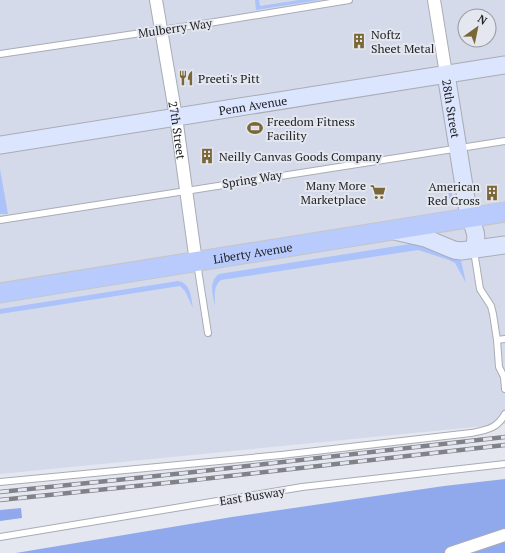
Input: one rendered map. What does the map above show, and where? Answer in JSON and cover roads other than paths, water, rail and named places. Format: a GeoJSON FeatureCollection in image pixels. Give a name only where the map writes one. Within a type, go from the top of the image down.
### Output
{"type":"FeatureCollection","features":[{"type":"Feature","properties":{"kind":"main road","name":"Liberty Avenue"},"geometry":{"type":"LineString","coordinates":[[0,294],[505,212]]}},
{"type":"Feature","properties":{"kind":"street","name":"27th Street"},"geometry":{"type":"LineString","coordinates":[[156,0],[176,117],[196,262]]}},
{"type":"Feature","properties":{"kind":"street","name":"28th Street"},"geometry":{"type":"LineString","coordinates":[[434,0],[469,217],[476,230],[477,240],[474,249]]}},
{"type":"Feature","properties":{"kind":"street","name":"Penn Avenue"},"geometry":{"type":"LineString","coordinates":[[0,145],[505,65]]}},
{"type":"Feature","properties":{"kind":"street"},"geometry":{"type":"LineString","coordinates":[[394,231],[425,238],[454,250],[461,251],[505,245]]}},
{"type":"Feature","properties":{"kind":"street"},"geometry":{"type":"LineString","coordinates":[[451,553],[505,535]]}},
{"type":"Feature","properties":{"kind":"lane","name":"Mulberry Way"},"geometry":{"type":"LineString","coordinates":[[0,54],[350,0]]}},
{"type":"Feature","properties":{"kind":"lane","name":"Spring Way"},"geometry":{"type":"LineString","coordinates":[[0,220],[298,172],[505,141]]}},
{"type":"Feature","properties":{"kind":"lane"},"geometry":{"type":"LineString","coordinates":[[474,249],[480,289],[491,306],[493,314],[499,367],[504,377],[505,389]]}},
{"type":"Feature","properties":{"kind":"lane"},"geometry":{"type":"LineString","coordinates":[[196,262],[208,333]]}},
{"type":"Feature","properties":{"kind":"lane"},"geometry":{"type":"LineString","coordinates":[[497,340],[505,339]]}},
{"type":"Feature","properties":{"kind":"lane"},"geometry":{"type":"LineString","coordinates":[[0,482],[281,455],[471,433],[490,429],[499,423],[505,414]]}},
{"type":"Feature","properties":{"kind":"lane","name":"East Busway"},"geometry":{"type":"LineString","coordinates":[[0,537],[302,488],[505,464]]}},
{"type":"Feature","properties":{"kind":"railway"},"geometry":{"type":"LineString","coordinates":[[0,492],[505,437]]}},
{"type":"Feature","properties":{"kind":"railway"},"geometry":{"type":"LineString","coordinates":[[0,500],[505,445]]}},
{"type":"Feature","properties":{"kind":"place","name":"Noftz Sheet Metal"},"geometry":{"type":"Point","coordinates":[359,41]}},
{"type":"Feature","properties":{"kind":"place","name":"Preeti's Pitt"},"geometry":{"type":"Point","coordinates":[186,78]}},
{"type":"Feature","properties":{"kind":"place","name":"Freedom Fitness Facility"},"geometry":{"type":"Point","coordinates":[255,128]}},
{"type":"Feature","properties":{"kind":"place","name":"Neilly Canvas Goods Company"},"geometry":{"type":"Point","coordinates":[207,156]}},
{"type":"Feature","properties":{"kind":"place","name":"Many More Marketplace"},"geometry":{"type":"Point","coordinates":[378,192]}},
{"type":"Feature","properties":{"kind":"place","name":"American Red Cross"},"geometry":{"type":"Point","coordinates":[492,193]}}]}
